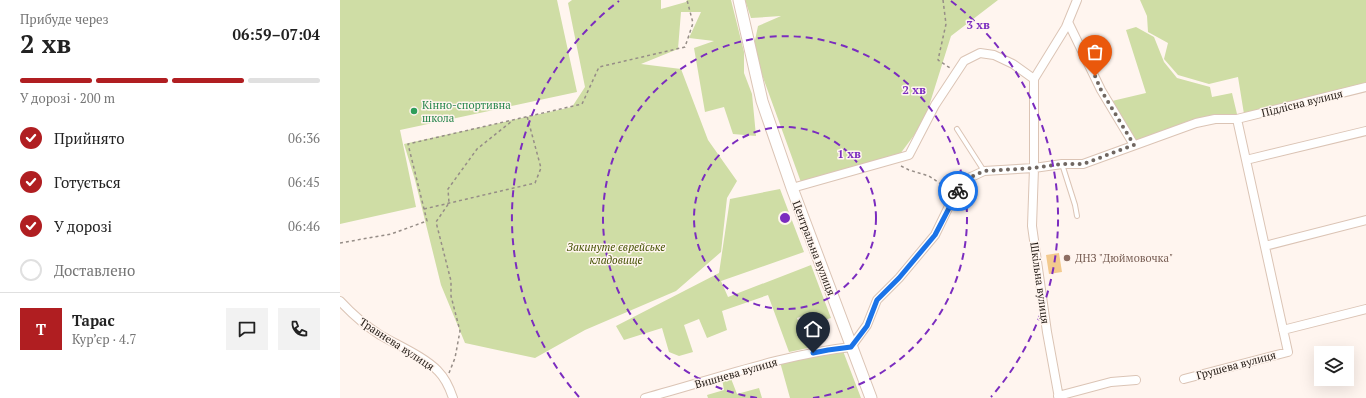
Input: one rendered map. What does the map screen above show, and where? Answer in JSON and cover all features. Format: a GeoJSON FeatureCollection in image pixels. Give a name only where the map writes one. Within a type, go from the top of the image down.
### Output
{"type":"FeatureCollection","features":[{"type":"Feature","properties":{"kind":"main road","name":"Центральна вулиця"},"geometry":{"type":"LineString","coordinates":[[739,0],[762,101],[792,188],[871,398]]}},
{"type":"Feature","properties":{"kind":"street"},"geometry":{"type":"LineString","coordinates":[[792,188],[909,155],[935,104],[964,61],[980,53],[994,54],[1013,64],[1034,79],[1068,22],[1077,0]]}},
{"type":"Feature","properties":{"kind":"street"},"geometry":{"type":"LineString","coordinates":[[1068,22],[1101,90],[1134,145]]}},
{"type":"Feature","properties":{"kind":"street","name":"Шкільна вулиця"},"geometry":{"type":"LineString","coordinates":[[1034,79],[1034,168],[1032,226],[1058,397]]}},
{"type":"Feature","properties":{"kind":"street","name":"Підлісна вулиця"},"geometry":{"type":"LineString","coordinates":[[1237,119],[1366,87]]}},
{"type":"Feature","properties":{"kind":"street"},"geometry":{"type":"LineString","coordinates":[[851,347],[867,326],[877,300],[899,278],[935,235],[956,194],[961,186],[971,177],[984,171],[1034,168],[1062,164],[1083,164],[1196,123],[1215,119],[1237,119],[1283,330],[1366,309]]}},
{"type":"Feature","properties":{"kind":"street"},"geometry":{"type":"LineString","coordinates":[[1246,160],[1366,131]]}},
{"type":"Feature","properties":{"kind":"street"},"geometry":{"type":"LineString","coordinates":[[1265,246],[1366,220]]}},
{"type":"Feature","properties":{"kind":"street","name":"Травнева вулиця"},"geometry":{"type":"LineString","coordinates":[[340,301],[350,312],[379,334],[426,362],[438,371],[454,398]]}},
{"type":"Feature","properties":{"kind":"street","name":"Грушева вулиця"},"geometry":{"type":"LineString","coordinates":[[1184,379],[1288,352],[1283,330]]}},
{"type":"Feature","properties":{"kind":"street","name":"Вишнева вулиця"},"geometry":{"type":"LineString","coordinates":[[645,398],[698,384],[752,367],[828,350],[851,347]]}},
{"type":"Feature","properties":{"kind":"street"},"geometry":{"type":"LineString","coordinates":[[1058,397],[1111,382],[1136,380]]}},
{"type":"Feature","properties":{"kind":"lane"},"geometry":{"type":"LineString","coordinates":[[957,129],[984,171]]}},
{"type":"Feature","properties":{"kind":"lane"},"geometry":{"type":"LineString","coordinates":[[1062,164],[1077,216]]}},
{"type":"Feature","properties":{"kind":"path"},"geometry":{"type":"LineString","coordinates":[[340,243],[391,234],[427,221],[408,144],[582,104],[599,68],[686,47],[692,23],[687,0]]}},
{"type":"Feature","properties":{"kind":"path"},"geometry":{"type":"LineString","coordinates":[[943,0],[946,24],[938,60],[957,72]]}},
{"type":"Feature","properties":{"kind":"path"},"geometry":{"type":"LineString","coordinates":[[424,209],[535,183],[541,168],[528,116]]}},
{"type":"Feature","properties":{"kind":"path"},"geometry":{"type":"LineString","coordinates":[[446,383],[455,358],[460,331],[451,296],[451,281],[436,222],[449,203],[448,189],[477,149],[513,120]]}},
{"type":"Feature","properties":{"kind":"path"},"geometry":{"type":"LineString","coordinates":[[893,159],[909,170],[929,176],[956,194]]}},
{"type":"Feature","properties":{"kind":"green space","name":"Кінно-спортивна школа"},"geometry":{"type":"Polygon","coordinates":[[[340,0],[557,0],[577,92],[400,130],[416,207],[340,224],[340,0]]]}},
{"type":"Feature","properties":{"kind":"green space","name":"Закинуте єврейське кладовище"},"geometry":{"type":"Polygon","coordinates":[[[572,0],[661,0],[661,9],[686,2],[687,0],[731,0],[744,52],[744,73],[752,94],[756,136],[733,134],[724,107],[705,112],[694,48],[714,41],[689,38],[701,12],[681,12],[678,49],[641,64],[681,69],[708,140],[737,181],[727,198],[721,252],[676,291],[585,330],[535,358],[465,343],[441,285],[415,180],[404,144],[572,107],[585,87],[568,3],[572,0]]]}},
{"type":"Feature","properties":{"kind":"green space"},"geometry":{"type":"Polygon","coordinates":[[[745,0],[998,0],[951,36],[924,122],[894,162],[802,185],[753,50],[758,26],[781,16],[751,18],[745,0]]]}},
{"type":"Feature","properties":{"kind":"green space"},"geometry":{"type":"Polygon","coordinates":[[[1140,0],[1366,0],[1366,83],[1244,114],[1238,77],[1209,84],[1178,75],[1164,59],[1168,43],[1148,32],[1147,16],[1140,0]]]}},
{"type":"Feature","properties":{"kind":"green space"},"geometry":{"type":"Polygon","coordinates":[[[1136,27],[1154,37],[1164,62],[1177,78],[1210,87],[1212,97],[1232,93],[1237,114],[1137,141],[1134,140],[1112,101],[1146,93],[1126,30],[1136,27]]]}},
{"type":"Feature","properties":{"kind":"green space"},"geometry":{"type":"Polygon","coordinates":[[[780,189],[804,252],[721,281],[728,297],[811,265],[831,318],[814,323],[811,313],[797,318],[808,348],[789,352],[768,295],[722,311],[727,330],[707,338],[699,319],[684,325],[693,352],[679,356],[669,352],[662,328],[624,340],[616,326],[719,273],[730,199],[780,189]]]}},
{"type":"Feature","properties":{"kind":"green space"},"geometry":{"type":"Polygon","coordinates":[[[843,351],[861,398],[790,398],[780,362],[843,351]]]}},
{"type":"Feature","properties":{"kind":"green space"},"geometry":{"type":"Polygon","coordinates":[[[730,376],[737,394],[759,388],[762,398],[708,398],[707,395],[724,390],[722,379],[730,376]]]}},
{"type":"Feature","properties":{"kind":"building"},"geometry":{"type":"Polygon","coordinates":[[[1059,253],[1062,272],[1049,274],[1046,255],[1059,253]]]}},
{"type":"Feature","properties":{"kind":"way so far"},"geometry":{"type":"LineString","coordinates":[[958,191],[961,186],[971,177],[984,171],[1034,168],[1062,164],[1083,164],[1134,145],[1101,90],[1095,76]]}},
{"type":"Feature","properties":{"kind":"place","name":"Кінно-спортивна школа"},"geometry":{"type":"Point","coordinates":[414,111]}},
{"type":"Feature","properties":{"kind":"place","name":"ДНЗ \"Дюймовочка\""},"geometry":{"type":"Point","coordinates":[1067,258]}},
{"type":"Feature","properties":{"kind":"route"},"geometry":{"type":"LineString","coordinates":[[813,353],[851,347],[867,326],[877,300],[899,278],[935,235],[958,191]]}}]}
